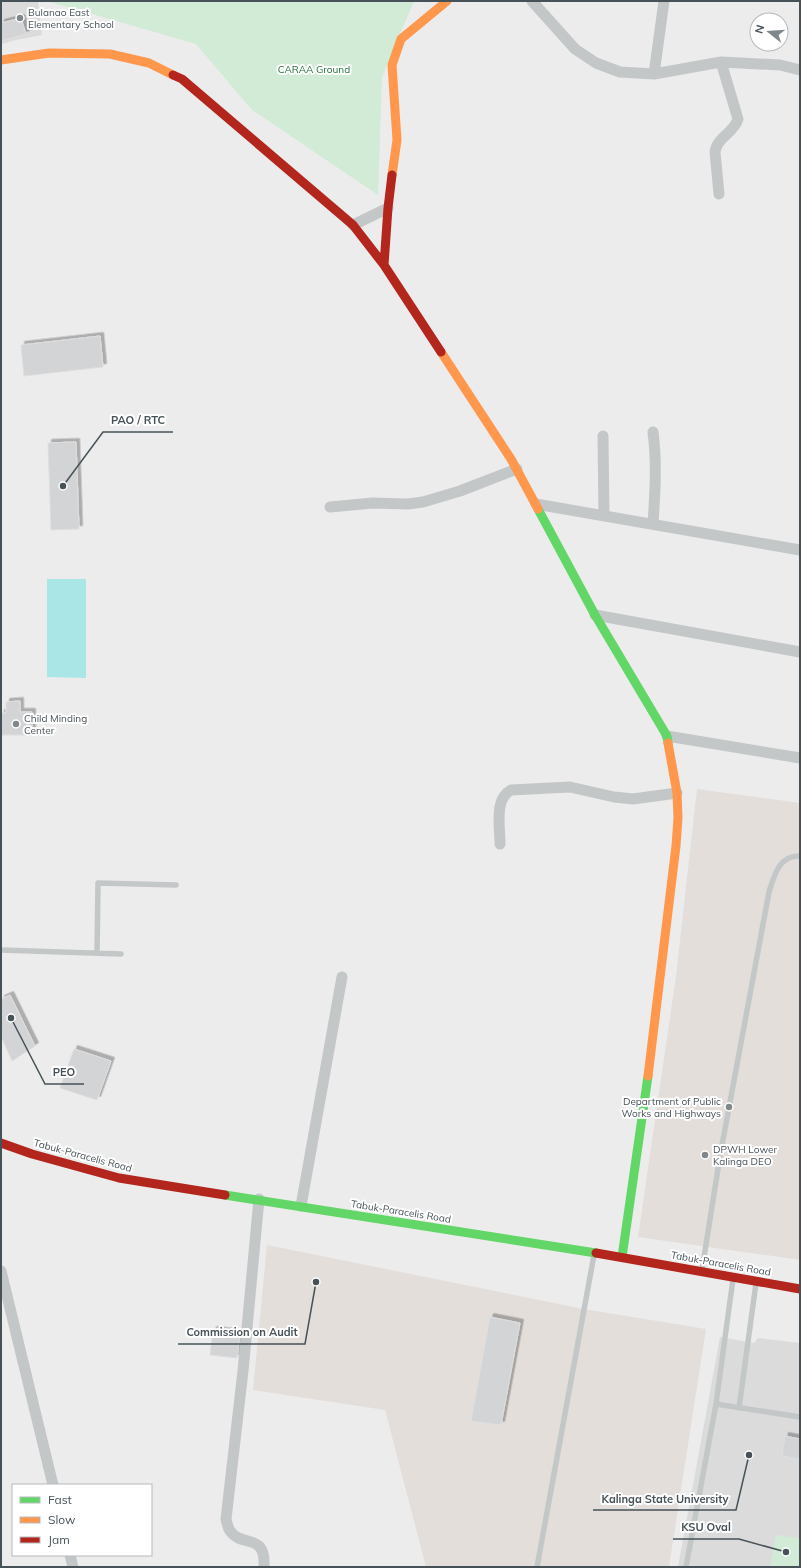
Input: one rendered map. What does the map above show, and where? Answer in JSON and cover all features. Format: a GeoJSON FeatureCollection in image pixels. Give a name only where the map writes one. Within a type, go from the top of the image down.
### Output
{"type":"FeatureCollection","features":[{"type":"Feature","properties":{"kind":"street"},"geometry":{"type":"LineString","coordinates":[[384,265],[388,208],[397,140],[392,65],[401,39],[447,1]]}},
{"type":"Feature","properties":{"kind":"street"},"geometry":{"type":"LineString","coordinates":[[532,1],[575,49],[596,64],[620,72],[654,74],[721,62],[780,65],[800,70]]}},
{"type":"Feature","properties":{"kind":"street"},"geometry":{"type":"LineString","coordinates":[[654,74],[664,1]]}},
{"type":"Feature","properties":{"kind":"street"},"geometry":{"type":"LineString","coordinates":[[1,60],[49,53],[110,54],[149,63],[182,79],[352,225],[384,265],[517,469],[595,615],[667,736],[677,793],[678,818],[676,846],[646,1089],[622,1257]]}},
{"type":"Feature","properties":{"kind":"street"},"geometry":{"type":"LineString","coordinates":[[720,194],[715,152],[716,147],[719,141],[734,126],[738,119],[738,114],[721,62]]}},
{"type":"Feature","properties":{"kind":"street"},"geometry":{"type":"LineString","coordinates":[[352,225],[388,208]]}},
{"type":"Feature","properties":{"kind":"street"},"geometry":{"type":"LineString","coordinates":[[653,432],[656,456],[656,479],[653,524]]}},
{"type":"Feature","properties":{"kind":"street"},"geometry":{"type":"LineString","coordinates":[[603,436],[604,516]]}},
{"type":"Feature","properties":{"kind":"street"},"geometry":{"type":"LineString","coordinates":[[330,507],[366,503],[408,504],[423,502],[448,495],[517,469]]}},
{"type":"Feature","properties":{"kind":"street"},"geometry":{"type":"LineString","coordinates":[[536,504],[800,550]]}},
{"type":"Feature","properties":{"kind":"street"},"geometry":{"type":"LineString","coordinates":[[595,615],[800,652]]}},
{"type":"Feature","properties":{"kind":"street"},"geometry":{"type":"LineString","coordinates":[[667,736],[800,758]]}},
{"type":"Feature","properties":{"kind":"street"},"geometry":{"type":"LineString","coordinates":[[500,844],[500,804],[505,793],[511,790],[570,787],[614,797],[633,799],[677,793]]}},
{"type":"Feature","properties":{"kind":"street"},"geometry":{"type":"LineString","coordinates":[[301,1206],[342,977]]}},
{"type":"Feature","properties":{"kind":"street","name":"Tabuk-Paracelis Road"},"geometry":{"type":"LineString","coordinates":[[1,1143],[32,1154],[119,1178],[622,1257],[800,1288]]}},
{"type":"Feature","properties":{"kind":"street"},"geometry":{"type":"LineString","coordinates":[[259,1199],[243,1371],[226,1519],[231,1532],[235,1536],[259,1546],[264,1557],[264,1567]]}},
{"type":"Feature","properties":{"kind":"street"},"geometry":{"type":"LineString","coordinates":[[1,1271],[53,1484]]}},
{"type":"Feature","properties":{"kind":"street"},"geometry":{"type":"LineString","coordinates":[[70,1556],[73,1567]]}},
{"type":"Feature","properties":{"kind":"lane"},"geometry":{"type":"LineString","coordinates":[[702,1270],[720,1156],[769,892],[775,872],[784,860],[794,856],[800,856]]}},
{"type":"Feature","properties":{"kind":"lane"},"geometry":{"type":"LineString","coordinates":[[96,953],[98,883],[176,885]]}},
{"type":"Feature","properties":{"kind":"lane"},"geometry":{"type":"LineString","coordinates":[[1,950],[121,954]]}},
{"type":"Feature","properties":{"kind":"lane"},"geometry":{"type":"LineString","coordinates":[[537,1567],[595,1253]]}},
{"type":"Feature","properties":{"kind":"lane"},"geometry":{"type":"LineString","coordinates":[[686,1567],[716,1404],[734,1276]]}},
{"type":"Feature","properties":{"kind":"lane"},"geometry":{"type":"LineString","coordinates":[[739,1408],[757,1281]]}},
{"type":"Feature","properties":{"kind":"lane"},"geometry":{"type":"LineString","coordinates":[[716,1404],[800,1418]]}},
{"type":"Feature","properties":{"kind":"shaded area","name":"Bulanao East Elementary School"},"geometry":{"type":"Polygon","coordinates":[[[1,1],[38,1],[42,35],[1,44],[1,1]]]}},
{"type":"Feature","properties":{"kind":"shaded area","name":"Department of Public Works and Highways"},"geometry":{"type":"Polygon","coordinates":[[[697,789],[800,803],[800,1260],[638,1237],[676,976],[697,789]]]}},
{"type":"Feature","properties":{"kind":"shaded area"},"geometry":{"type":"Polygon","coordinates":[[[267,1245],[584,1309],[706,1329],[669,1567],[426,1567],[385,1410],[253,1390],[267,1245]]]}},
{"type":"Feature","properties":{"kind":"shaded area"},"geometry":{"type":"Polygon","coordinates":[[[720,1337],[754,1343],[758,1338],[800,1343],[800,1567],[678,1567],[720,1337]]]}},
{"type":"Feature","properties":{"kind":"green space","name":"CARAA Ground"},"geometry":{"type":"Polygon","coordinates":[[[47,1],[414,1],[382,77],[378,195],[252,110],[196,44],[47,1]]]}},
{"type":"Feature","properties":{"kind":"green space"},"geometry":{"type":"Polygon","coordinates":[[[776,1535],[800,1538],[800,1567],[770,1567],[776,1535]]]}},
{"type":"Feature","properties":{"kind":"water"},"geometry":{"type":"Polygon","coordinates":[[[47,579],[86,579],[86,678],[47,677],[47,579]]]}},
{"type":"Feature","properties":{"kind":"building"},"geometry":{"type":"Polygon","coordinates":[[[21,18],[26,34],[1,41],[1,23],[21,18]]]}},
{"type":"Feature","properties":{"kind":"building"},"geometry":{"type":"Polygon","coordinates":[[[100,336],[103,367],[24,376],[21,345],[100,336]]]}},
{"type":"Feature","properties":{"kind":"building"},"geometry":{"type":"Polygon","coordinates":[[[76,442],[79,529],[51,530],[48,443],[76,442]]]}},
{"type":"Feature","properties":{"kind":"building","name":"Child Minding Center"},"geometry":{"type":"Polygon","coordinates":[[[20,701],[20,712],[32,712],[32,735],[1,735],[1,713],[6,713],[6,702],[20,701]]]}},
{"type":"Feature","properties":{"kind":"building"},"geometry":{"type":"Polygon","coordinates":[[[10,995],[35,1046],[12,1061],[1,1036],[1,999],[10,995]]]}},
{"type":"Feature","properties":{"kind":"building"},"geometry":{"type":"Polygon","coordinates":[[[74,1049],[111,1061],[97,1100],[60,1088],[74,1049]]]}},
{"type":"Feature","properties":{"kind":"building"},"geometry":{"type":"Polygon","coordinates":[[[490,1317],[520,1323],[501,1425],[471,1421],[490,1317]]]}},
{"type":"Feature","properties":{"kind":"building"},"geometry":{"type":"Polygon","coordinates":[[[213,1330],[240,1333],[237,1358],[210,1355],[213,1330]]]}},
{"type":"Feature","properties":{"kind":"building"},"geometry":{"type":"Polygon","coordinates":[[[785,1436],[800,1439],[800,1459],[782,1456],[785,1436]]]}},
{"type":"Feature","properties":{"kind":"traffic: fast"},"geometry":{"type":"LineString","coordinates":[[538,509],[595,615],[667,736],[668,743]]}},
{"type":"Feature","properties":{"kind":"traffic: fast"},"geometry":{"type":"LineString","coordinates":[[622,1257],[648,1076]]}},
{"type":"Feature","properties":{"kind":"traffic: fast"},"geometry":{"type":"LineString","coordinates":[[225,1195],[596,1253]]}},
{"type":"Feature","properties":{"kind":"traffic: slow"},"geometry":{"type":"LineString","coordinates":[[392,175],[397,140],[392,65],[401,39],[447,1]]}},
{"type":"Feature","properties":{"kind":"traffic: slow"},"geometry":{"type":"LineString","coordinates":[[1,60],[49,53],[110,54],[149,63],[173,75]]}},
{"type":"Feature","properties":{"kind":"traffic: slow"},"geometry":{"type":"LineString","coordinates":[[441,352],[511,459],[538,509]]}},
{"type":"Feature","properties":{"kind":"traffic: slow"},"geometry":{"type":"LineString","coordinates":[[648,1076],[676,846],[678,818],[677,793],[668,743]]}},
{"type":"Feature","properties":{"kind":"traffic: jam"},"geometry":{"type":"LineString","coordinates":[[173,75],[182,79],[353,225],[384,265]]}},
{"type":"Feature","properties":{"kind":"traffic: jam"},"geometry":{"type":"LineString","coordinates":[[392,175],[384,265],[441,352]]}},
{"type":"Feature","properties":{"kind":"traffic: jam"},"geometry":{"type":"LineString","coordinates":[[1,1143],[32,1154],[119,1178],[225,1195]]}},
{"type":"Feature","properties":{"kind":"traffic: jam"},"geometry":{"type":"LineString","coordinates":[[596,1253],[800,1289]]}},
{"type":"Feature","properties":{"kind":"place","name":"Bulanao East Elementary School"},"geometry":{"type":"Point","coordinates":[20,18]}},
{"type":"Feature","properties":{"kind":"place","name":"PAO / RTC"},"geometry":{"type":"Point","coordinates":[63,486]}},
{"type":"Feature","properties":{"kind":"place","name":"Child Minding Center"},"geometry":{"type":"Point","coordinates":[16,724]}},
{"type":"Feature","properties":{"kind":"place","name":"PEO"},"geometry":{"type":"Point","coordinates":[11,1018]}},
{"type":"Feature","properties":{"kind":"place","name":"Department of Public Works and Highways"},"geometry":{"type":"Point","coordinates":[729,1107]}},
{"type":"Feature","properties":{"kind":"place","name":"DPWH Lower Kalinga DEO"},"geometry":{"type":"Point","coordinates":[705,1155]}},
{"type":"Feature","properties":{"kind":"place","name":"Commission on Audit"},"geometry":{"type":"Point","coordinates":[316,1282]}},
{"type":"Feature","properties":{"kind":"place","name":"Kalinga State University"},"geometry":{"type":"Point","coordinates":[749,1455]}},
{"type":"Feature","properties":{"kind":"place","name":"KSU Oval"},"geometry":{"type":"Point","coordinates":[786,1552]}}]}
